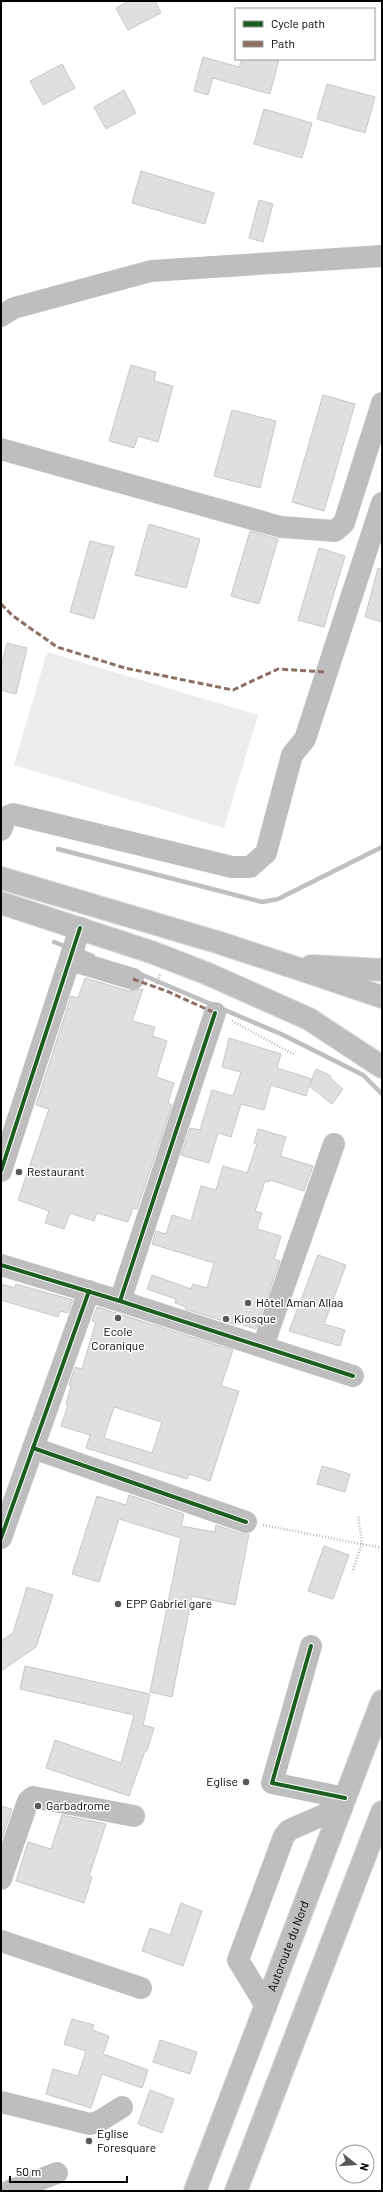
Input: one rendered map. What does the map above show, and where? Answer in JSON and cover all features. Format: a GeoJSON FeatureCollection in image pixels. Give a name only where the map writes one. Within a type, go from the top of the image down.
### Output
{"type":"FeatureCollection","features":[{"type":"Feature","properties":{"kind":"main road"},"geometry":{"type":"LineString","coordinates":[[1,316],[14,308],[152,271],[382,256]]}},
{"type":"Feature","properties":{"kind":"main road"},"geometry":{"type":"LineString","coordinates":[[1,449],[281,527],[335,532],[344,523],[382,403]]}},
{"type":"Feature","properties":{"kind":"main road"},"geometry":{"type":"LineString","coordinates":[[1,830],[6,818],[13,814],[232,867],[250,867],[266,853],[292,755],[305,739],[382,503]]}},
{"type":"Feature","properties":{"kind":"main road"},"geometry":{"type":"LineString","coordinates":[[1,878],[220,943],[382,997]]}},
{"type":"Feature","properties":{"kind":"main road"},"geometry":{"type":"LineString","coordinates":[[1,903],[134,979]]}},
{"type":"Feature","properties":{"kind":"main road"},"geometry":{"type":"LineString","coordinates":[[74,946],[154,953],[208,974],[309,1019],[382,1068]]}},
{"type":"Feature","properties":{"kind":"main road"},"geometry":{"type":"LineString","coordinates":[[1,1171],[74,946]]}},
{"type":"Feature","properties":{"kind":"main road"},"geometry":{"type":"LineString","coordinates":[[287,965],[382,970]]}},
{"type":"Feature","properties":{"kind":"main road"},"geometry":{"type":"LineString","coordinates":[[120,1301],[215,1012]]}},
{"type":"Feature","properties":{"kind":"main road"},"geometry":{"type":"LineString","coordinates":[[263,1346],[334,1144]]}},
{"type":"Feature","properties":{"kind":"main road"},"geometry":{"type":"LineString","coordinates":[[1,1265],[89,1291],[353,1376]]}},
{"type":"Feature","properties":{"kind":"main road"},"geometry":{"type":"LineString","coordinates":[[1,1538],[89,1291]]}},
{"type":"Feature","properties":{"kind":"main road"},"geometry":{"type":"LineString","coordinates":[[33,1448],[246,1522]]}},
{"type":"Feature","properties":{"kind":"main road"},"geometry":{"type":"LineString","coordinates":[[311,1646],[272,1783],[343,1803]]}},
{"type":"Feature","properties":{"kind":"main road","name":"Autoroute du Nord"},"geometry":{"type":"LineString","coordinates":[[194,2191],[382,1700]]}},
{"type":"Feature","properties":{"kind":"main road"},"geometry":{"type":"LineString","coordinates":[[1,1879],[28,1801],[33,1797],[134,1816]]}},
{"type":"Feature","properties":{"kind":"main road"},"geometry":{"type":"LineString","coordinates":[[266,2006],[238,1960],[284,1836],[289,1830],[343,1803]]}},
{"type":"Feature","properties":{"kind":"main road"},"geometry":{"type":"LineString","coordinates":[[237,2190],[382,1812]]}},
{"type":"Feature","properties":{"kind":"main road"},"geometry":{"type":"LineString","coordinates":[[1,1941],[141,1988]]}},
{"type":"Feature","properties":{"kind":"main road"},"geometry":{"type":"LineString","coordinates":[[1,2102],[90,2124],[98,2122],[122,2107]]}},
{"type":"Feature","properties":{"kind":"main road"},"geometry":{"type":"LineString","coordinates":[[9,2191],[57,2173]]}},
{"type":"Feature","properties":{"kind":"path"},"geometry":{"type":"LineString","coordinates":[[156,987],[161,971]]}},
{"type":"Feature","properties":{"kind":"path"},"geometry":{"type":"LineString","coordinates":[[215,1012],[295,1056]]}},
{"type":"Feature","properties":{"kind":"path"},"geometry":{"type":"LineString","coordinates":[[353,1570],[362,1543],[358,1515]]}},
{"type":"Feature","properties":{"kind":"path"},"geometry":{"type":"LineString","coordinates":[[246,1522],[378,1546],[382,1548]]}},
{"type":"Feature","properties":{"kind":"shaded area"},"geometry":{"type":"Polygon","coordinates":[[[47,652],[258,715],[224,828],[14,765],[47,652]]]}},
{"type":"Feature","properties":{"kind":"building"},"geometry":{"type":"Polygon","coordinates":[[[129,1],[155,1],[161,13],[128,30],[116,8],[129,1]]]}},
{"type":"Feature","properties":{"kind":"building"},"geometry":{"type":"Polygon","coordinates":[[[203,57],[239,67],[242,60],[279,60],[270,94],[213,78],[208,95],[194,91],[203,57]]]}},
{"type":"Feature","properties":{"kind":"building"},"geometry":{"type":"Polygon","coordinates":[[[62,64],[75,88],[43,105],[30,81],[62,64]]]}},
{"type":"Feature","properties":{"kind":"building"},"geometry":{"type":"Polygon","coordinates":[[[327,84],[375,97],[365,133],[317,119],[327,84]]]}},
{"type":"Feature","properties":{"kind":"building"},"geometry":{"type":"Polygon","coordinates":[[[124,90],[136,113],[106,129],[94,107],[124,90]]]}},
{"type":"Feature","properties":{"kind":"building"},"geometry":{"type":"Polygon","coordinates":[[[264,109],[312,123],[302,158],[254,144],[264,109]]]}},
{"type":"Feature","properties":{"kind":"building"},"geometry":{"type":"Polygon","coordinates":[[[141,171],[214,193],[205,224],[132,203],[141,171]]]}},
{"type":"Feature","properties":{"kind":"building"},"geometry":{"type":"Polygon","coordinates":[[[259,200],[273,204],[263,242],[249,238],[259,200]]]}},
{"type":"Feature","properties":{"kind":"building"},"geometry":{"type":"Polygon","coordinates":[[[131,365],[156,372],[154,381],[173,386],[158,442],[138,436],[134,448],[109,441],[131,365]]]}},
{"type":"Feature","properties":{"kind":"building"},"geometry":{"type":"Polygon","coordinates":[[[323,395],[355,404],[324,511],[292,502],[323,395]]]}},
{"type":"Feature","properties":{"kind":"building"},"geometry":{"type":"Polygon","coordinates":[[[232,410],[276,421],[260,488],[214,476],[232,410]]]}},
{"type":"Feature","properties":{"kind":"building"},"geometry":{"type":"Polygon","coordinates":[[[149,524],[200,539],[186,588],[135,575],[149,524]]]}},
{"type":"Feature","properties":{"kind":"building"},"geometry":{"type":"Polygon","coordinates":[[[250,531],[278,539],[259,604],[231,596],[250,531]]]}},
{"type":"Feature","properties":{"kind":"building"},"geometry":{"type":"Polygon","coordinates":[[[90,541],[114,547],[94,619],[70,612],[90,541]]]}},
{"type":"Feature","properties":{"kind":"building"},"geometry":{"type":"Polygon","coordinates":[[[319,548],[345,556],[324,627],[298,620],[319,548]]]}},
{"type":"Feature","properties":{"kind":"building"},"geometry":{"type":"Polygon","coordinates":[[[378,568],[382,569],[382,622],[365,617],[378,568]]]}},
{"type":"Feature","properties":{"kind":"building"},"geometry":{"type":"Polygon","coordinates":[[[7,643],[27,648],[16,694],[1,690],[1,667],[7,643]]]}},
{"type":"Feature","properties":{"kind":"building"},"geometry":{"type":"Polygon","coordinates":[[[85,978],[129,991],[143,989],[132,1021],[155,1027],[152,1036],[167,1041],[156,1077],[174,1083],[168,1103],[172,1105],[137,1209],[133,1208],[128,1222],[97,1213],[94,1221],[70,1213],[64,1229],[45,1223],[49,1211],[18,1200],[49,1109],[36,1105],[71,996],[78,998],[85,978]]]}},
{"type":"Feature","properties":{"kind":"building"},"geometry":{"type":"Polygon","coordinates":[[[229,1038],[281,1054],[277,1068],[312,1079],[316,1069],[331,1076],[330,1078],[343,1089],[332,1104],[309,1086],[306,1096],[271,1085],[264,1110],[241,1104],[231,1137],[218,1133],[209,1163],[181,1155],[190,1128],[200,1130],[212,1090],[233,1096],[241,1072],[222,1067],[229,1038]]]}},
{"type":"Feature","properties":{"kind":"building"},"geometry":{"type":"Polygon","coordinates":[[[258,1129],[286,1137],[280,1156],[313,1166],[304,1191],[270,1180],[269,1182],[265,1181],[255,1211],[262,1213],[257,1229],[281,1236],[274,1259],[280,1261],[256,1329],[237,1323],[236,1325],[185,1309],[186,1307],[175,1303],[176,1299],[147,1289],[152,1275],[191,1289],[193,1284],[207,1288],[214,1263],[152,1244],[156,1231],[166,1234],[172,1215],[191,1221],[201,1186],[216,1190],[223,1166],[247,1173],[257,1144],[254,1143],[258,1129]]]}},
{"type":"Feature","properties":{"kind":"building"},"geometry":{"type":"Polygon","coordinates":[[[318,1255],[346,1265],[324,1324],[345,1330],[340,1346],[289,1331],[318,1255]]]}},
{"type":"Feature","properties":{"kind":"building"},"geometry":{"type":"Polygon","coordinates":[[[1,1284],[15,1288],[16,1284],[73,1300],[68,1313],[60,1311],[58,1317],[1,1300],[1,1284]]]}},
{"type":"Feature","properties":{"kind":"building"},"geometry":{"type":"Polygon","coordinates":[[[97,1307],[233,1350],[221,1386],[239,1391],[210,1481],[189,1474],[187,1479],[86,1448],[90,1435],[61,1426],[68,1405],[66,1404],[71,1386],[69,1385],[75,1367],[82,1369],[96,1322],[92,1321],[97,1307]],[[114,1407],[104,1438],[152,1453],[162,1422],[114,1407]]]}},
{"type":"Feature","properties":{"kind":"building"},"geometry":{"type":"Polygon","coordinates":[[[322,1466],[350,1474],[345,1492],[317,1484],[322,1466]]]}},
{"type":"Feature","properties":{"kind":"building"},"geometry":{"type":"Polygon","coordinates":[[[129,1495],[184,1514],[181,1526],[215,1532],[216,1525],[242,1534],[249,1534],[235,1605],[192,1596],[172,1697],[150,1692],[181,1538],[119,1519],[99,1582],[72,1574],[97,1496],[126,1505],[129,1495]]]}},
{"type":"Feature","properties":{"kind":"building"},"geometry":{"type":"Polygon","coordinates":[[[324,1546],[349,1555],[333,1599],[308,1591],[324,1546]]]}},
{"type":"Feature","properties":{"kind":"building"},"geometry":{"type":"Polygon","coordinates":[[[27,1587],[53,1595],[36,1647],[1,1671],[1,1641],[13,1633],[27,1587]]]}},
{"type":"Feature","properties":{"kind":"building"},"geometry":{"type":"Polygon","coordinates":[[[25,1666],[150,1694],[143,1725],[154,1728],[147,1751],[145,1751],[129,1796],[46,1768],[55,1740],[121,1763],[134,1715],[20,1689],[25,1666]]]}},
{"type":"Feature","properties":{"kind":"building"},"geometry":{"type":"Polygon","coordinates":[[[1,1806],[12,1809],[1,1841],[1,1806]]]}},
{"type":"Feature","properties":{"kind":"building"},"geometry":{"type":"Polygon","coordinates":[[[62,1815],[106,1824],[89,1876],[92,1877],[84,1903],[16,1881],[28,1842],[51,1849],[62,1815]]]}},
{"type":"Feature","properties":{"kind":"building"},"geometry":{"type":"Polygon","coordinates":[[[181,1903],[202,1911],[183,1966],[142,1951],[150,1928],[170,1935],[181,1903]]]}},
{"type":"Feature","properties":{"kind":"building"},"geometry":{"type":"Polygon","coordinates":[[[72,2019],[94,2025],[92,2030],[109,2036],[103,2054],[148,2070],[142,2088],[102,2074],[91,2108],[46,2094],[53,2069],[78,2076],[86,2051],[64,2044],[72,2019]]]}},
{"type":"Feature","properties":{"kind":"building"},"geometry":{"type":"Polygon","coordinates":[[[160,2040],[197,2052],[190,2074],[153,2062],[160,2040]]]}},
{"type":"Feature","properties":{"kind":"building"},"geometry":{"type":"Polygon","coordinates":[[[150,2090],[174,2099],[162,2133],[138,2124],[150,2090]]]}},
{"type":"Feature","properties":{"kind":"waterway"},"geometry":{"type":"LineString","coordinates":[[58,849],[262,902],[278,899],[382,847]]}},
{"type":"Feature","properties":{"kind":"waterway"},"geometry":{"type":"LineString","coordinates":[[54,942],[67,947]]}},
{"type":"Feature","properties":{"kind":"waterway"},"geometry":{"type":"LineString","coordinates":[[78,950],[93,956]]}},
{"type":"Feature","properties":{"kind":"waterway"},"geometry":{"type":"LineString","coordinates":[[138,973],[281,1034],[363,1075],[382,1094]]}},
{"type":"Feature","properties":{"kind":"marked path"},"geometry":{"type":"LineString","coordinates":[[1,604],[13,616],[57,647],[125,668],[233,690],[278,669],[325,672]]}},
{"type":"Feature","properties":{"kind":"marked path"},"geometry":{"type":"LineString","coordinates":[[133,979],[169,992],[215,1013]]}},
{"type":"Feature","properties":{"kind":"cycle path"},"geometry":{"type":"LineString","coordinates":[[1,1171],[80,928]]}},
{"type":"Feature","properties":{"kind":"cycle path"},"geometry":{"type":"LineString","coordinates":[[120,1301],[215,1013]]}},
{"type":"Feature","properties":{"kind":"cycle path"},"geometry":{"type":"LineString","coordinates":[[1,1265],[120,1301],[353,1376]]}},
{"type":"Feature","properties":{"kind":"cycle path"},"geometry":{"type":"LineString","coordinates":[[1,1538],[89,1291]]}},
{"type":"Feature","properties":{"kind":"cycle path"},"geometry":{"type":"LineString","coordinates":[[33,1448],[246,1522]]}},
{"type":"Feature","properties":{"kind":"cycle path"},"geometry":{"type":"LineString","coordinates":[[311,1646],[272,1783],[345,1798]]}},
{"type":"Feature","properties":{"kind":"place","name":"Restaurant"},"geometry":{"type":"Point","coordinates":[19,1172]}},
{"type":"Feature","properties":{"kind":"place","name":"Hôtel Aman Allaa"},"geometry":{"type":"Point","coordinates":[248,1303]}},
{"type":"Feature","properties":{"kind":"place","name":"Ecole Coranique"},"geometry":{"type":"Point","coordinates":[118,1318]}},
{"type":"Feature","properties":{"kind":"place","name":"Kiosque"},"geometry":{"type":"Point","coordinates":[226,1319]}},
{"type":"Feature","properties":{"kind":"place","name":"EPP Gabriel gare"},"geometry":{"type":"Point","coordinates":[118,1604]}},
{"type":"Feature","properties":{"kind":"place","name":"Eglise"},"geometry":{"type":"Point","coordinates":[246,1782]}},
{"type":"Feature","properties":{"kind":"place","name":"Garbadrome"},"geometry":{"type":"Point","coordinates":[38,1806]}},
{"type":"Feature","properties":{"kind":"place","name":"Eglise Foresquare"},"geometry":{"type":"Point","coordinates":[89,2141]}}]}
